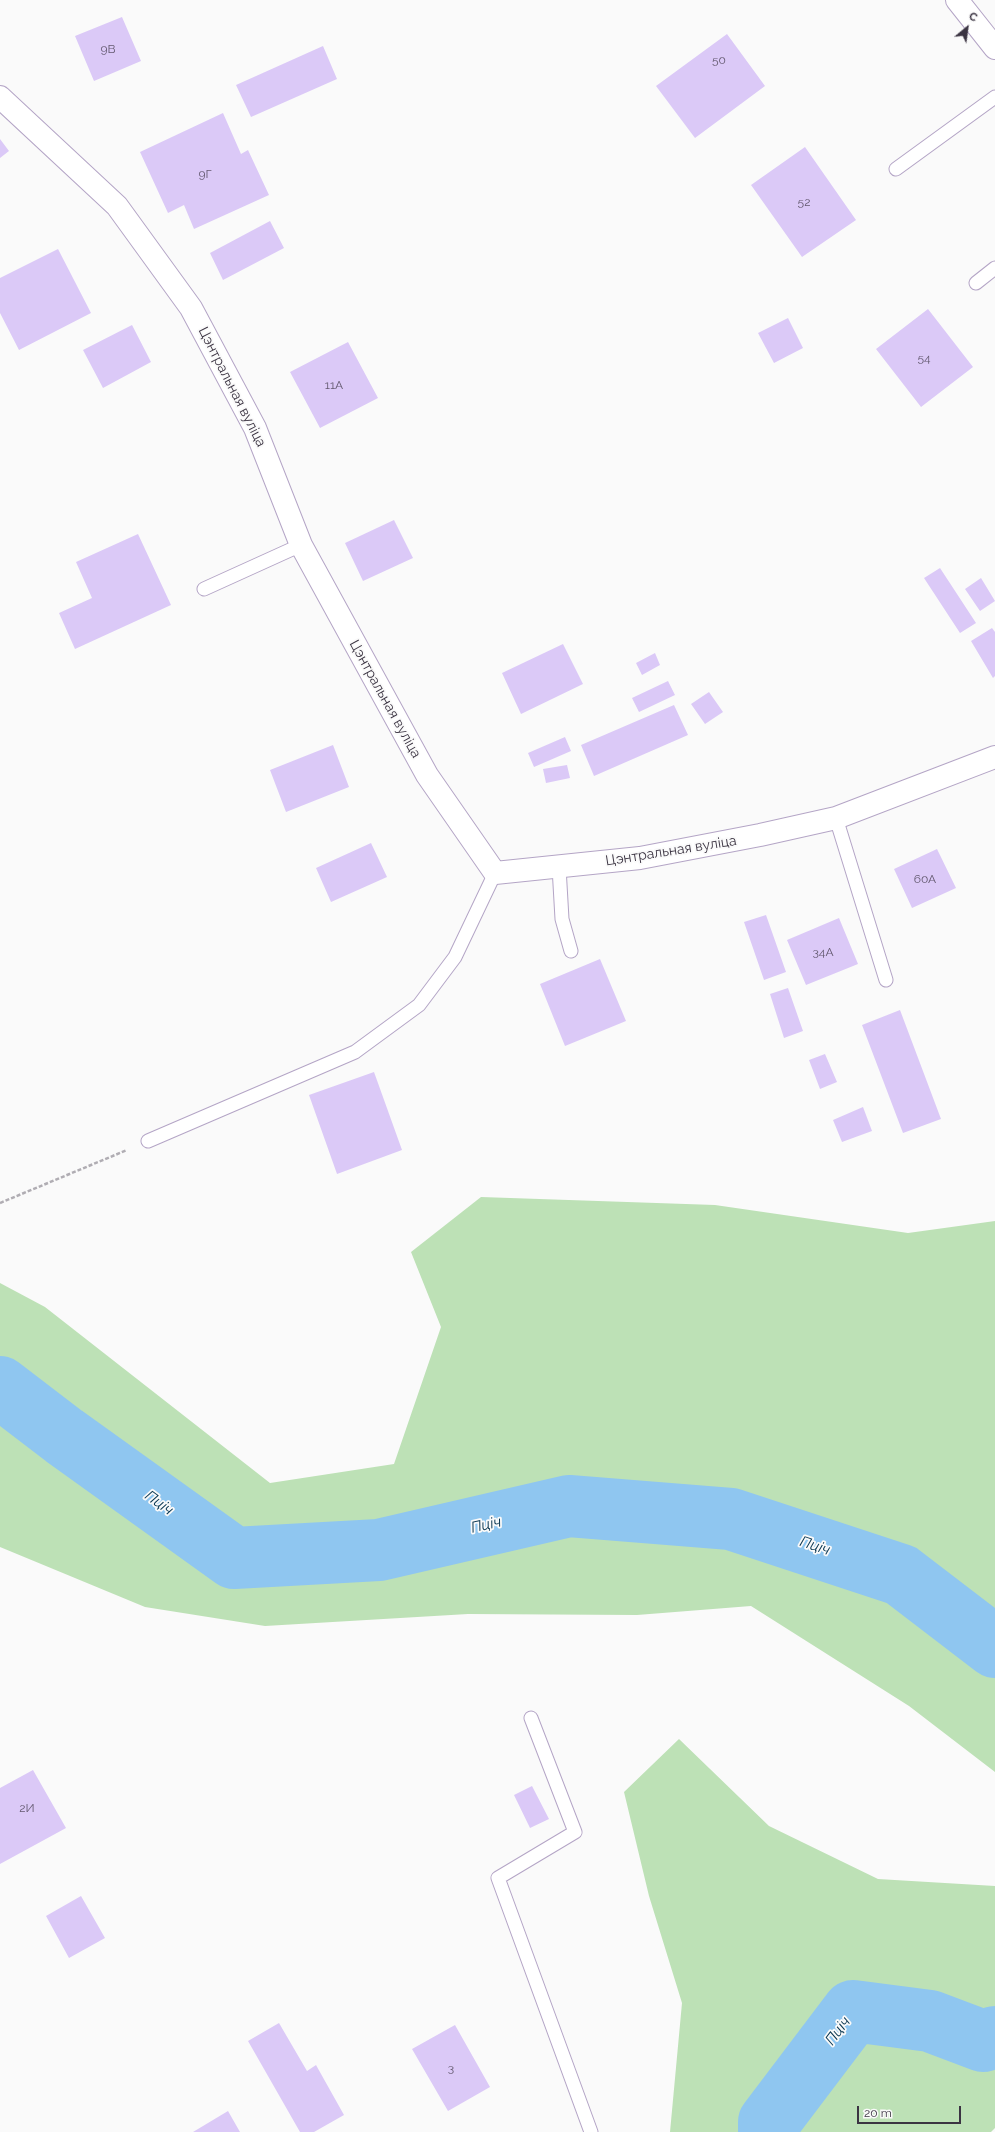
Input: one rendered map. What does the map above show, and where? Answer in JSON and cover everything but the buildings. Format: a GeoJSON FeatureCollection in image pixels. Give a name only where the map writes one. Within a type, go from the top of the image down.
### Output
{"type":"FeatureCollection","features":[{"type":"Feature","properties":{"kind":"street"},"geometry":{"type":"LineString","coordinates":[[957,0],[995,48]]}},
{"type":"Feature","properties":{"kind":"street","name":"Цэнтральная вуліца"},"geometry":{"type":"LineString","coordinates":[[0,97],[117,206],[191,308],[256,428],[301,545],[426,775],[495,874],[640,858],[760,836],[836,818],[995,757]]}},
{"type":"Feature","properties":{"kind":"lane"},"geometry":{"type":"LineString","coordinates":[[896,169],[995,96]]}},
{"type":"Feature","properties":{"kind":"lane"},"geometry":{"type":"LineString","coordinates":[[976,283],[995,268]]}},
{"type":"Feature","properties":{"kind":"lane"},"geometry":{"type":"LineString","coordinates":[[204,588],[301,545]]}},
{"type":"Feature","properties":{"kind":"lane"},"geometry":{"type":"LineString","coordinates":[[836,818],[886,980]]}},
{"type":"Feature","properties":{"kind":"lane"},"geometry":{"type":"LineString","coordinates":[[559,867],[562,919],[571,951]]}},
{"type":"Feature","properties":{"kind":"lane"},"geometry":{"type":"LineString","coordinates":[[148,1141],[354,1052],[419,1005],[455,957],[495,874]]}},
{"type":"Feature","properties":{"kind":"lane"},"geometry":{"type":"LineString","coordinates":[[531,1718],[575,1832],[498,1878],[591,2132]]}},
{"type":"Feature","properties":{"kind":"path"},"geometry":{"type":"LineString","coordinates":[[0,1203],[148,1141]]}},
{"type":"Feature","properties":{"kind":"green space"},"geometry":{"type":"Polygon","coordinates":[[[481,1197],[715,1205],[908,1233],[995,1221],[995,1772],[909,1706],[751,1606],[637,1615],[468,1614],[265,1626],[145,1607],[0,1547],[0,1283],[45,1307],[270,1483],[394,1464],[441,1327],[411,1252],[481,1197]]]}},
{"type":"Feature","properties":{"kind":"green space"},"geometry":{"type":"Polygon","coordinates":[[[679,1739],[769,1826],[878,1879],[995,1886],[995,2128],[991,2132],[670,2132],[682,2003],[649,1896],[624,1792],[679,1739]]]}},
{"type":"Feature","properties":{"kind":"waterway","name":"Пціч"},"geometry":{"type":"LineString","coordinates":[[0,1387],[64,1436],[234,1558],[379,1550],[569,1506],[731,1519],[901,1575],[995,1647]]}},
{"type":"Feature","properties":{"kind":"waterway","name":"Пціч"},"geometry":{"type":"LineString","coordinates":[[769,2132],[769,2122],[853,2011],[930,2021],[983,2041],[995,2037]]}}]}
